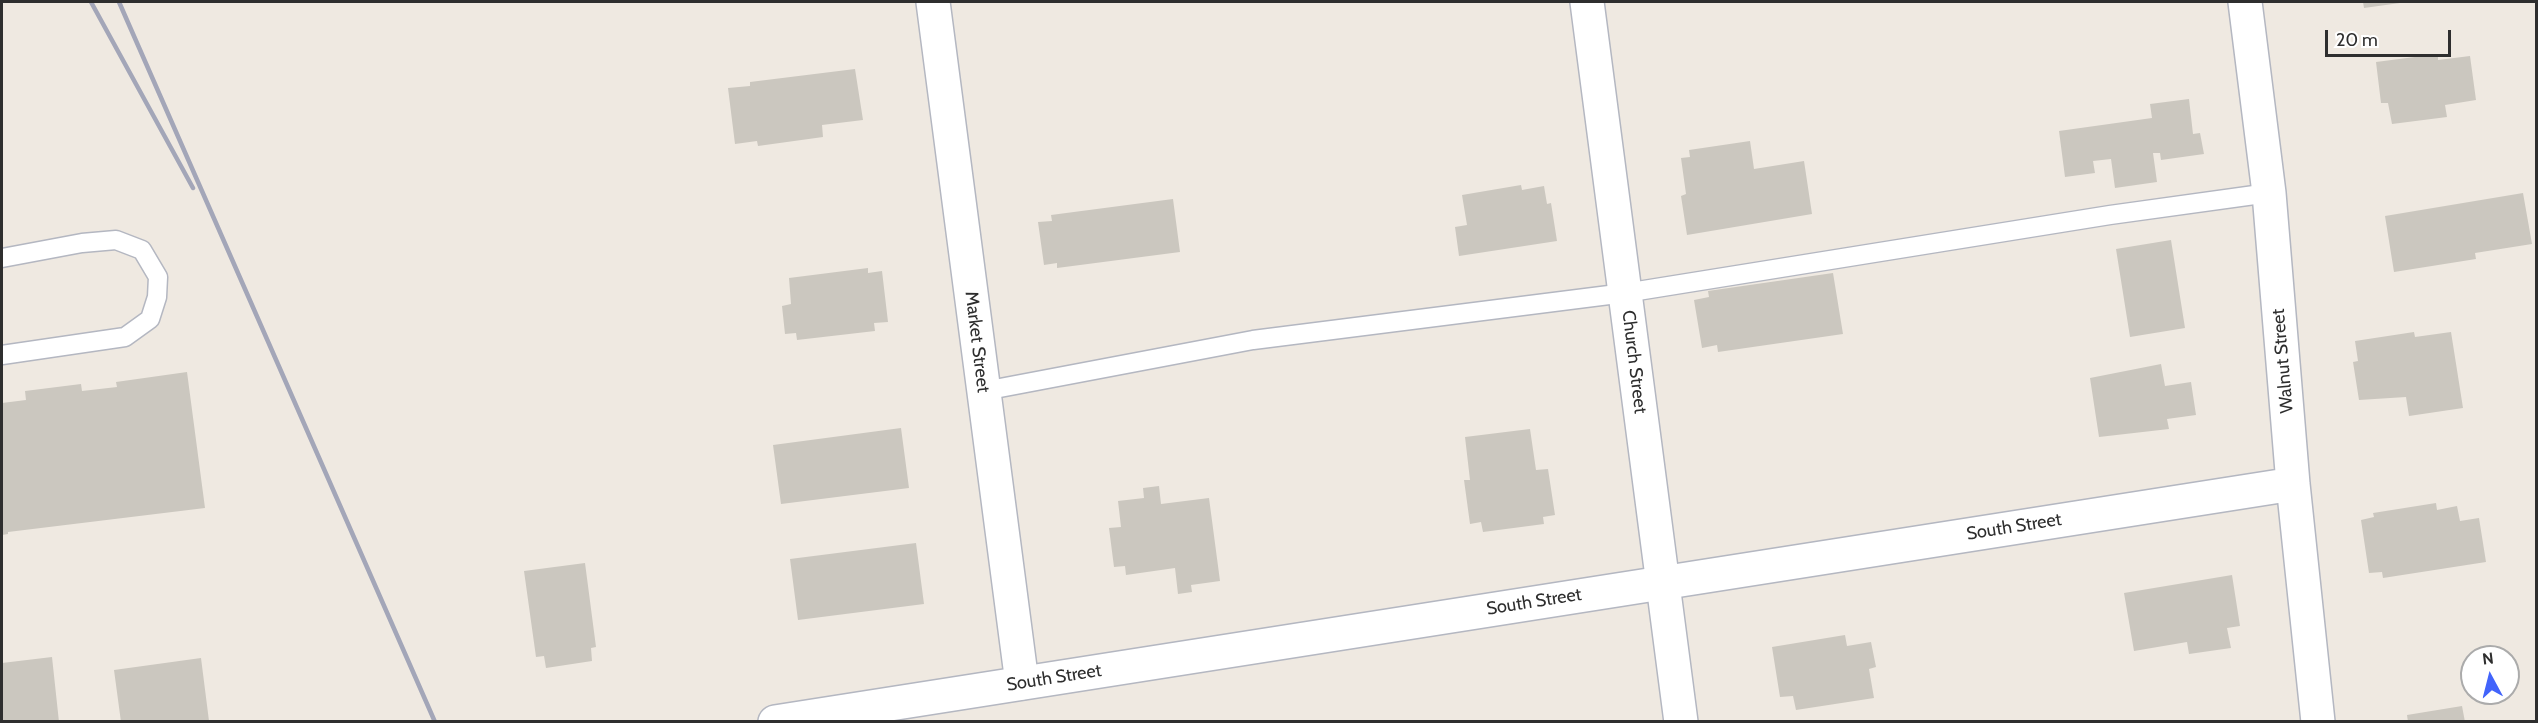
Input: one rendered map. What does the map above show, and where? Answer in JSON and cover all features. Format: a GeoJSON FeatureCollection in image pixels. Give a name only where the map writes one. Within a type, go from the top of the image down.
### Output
{"type":"FeatureCollection","features":[{"type":"Feature","properties":{"kind":"street","name":"Market Street"},"geometry":{"type":"LineString","coordinates":[[933,2],[1022,683]]}},
{"type":"Feature","properties":{"kind":"street","name":"Church Street"},"geometry":{"type":"LineString","coordinates":[[1587,2],[1681,722]]}},
{"type":"Feature","properties":{"kind":"street","name":"Walnut Street"},"geometry":{"type":"LineString","coordinates":[[2245,2],[2269,193],[2293,484],[2318,722]]}},
{"type":"Feature","properties":{"kind":"street","name":"South Street"},"geometry":{"type":"LineString","coordinates":[[774,722],[2293,484]]}},
{"type":"Feature","properties":{"kind":"lane"},"geometry":{"type":"LineString","coordinates":[[984,391],[1265,339],[1625,293],[2110,215],[2269,193]]}},
{"type":"Feature","properties":{"kind":"lane"},"geometry":{"type":"LineString","coordinates":[[2,258],[82,243],[116,240],[142,250],[158,277],[157,297],[150,319],[125,337],[2,355]]}},
{"type":"Feature","properties":{"kind":"building"},"geometry":{"type":"Polygon","coordinates":[[[2363,2],[2400,2],[2400,3],[2364,8],[2363,2]]]}},
{"type":"Feature","properties":{"kind":"building"},"geometry":{"type":"Polygon","coordinates":[[[2438,54],[2438,60],[2470,56],[2476,100],[2445,105],[2447,117],[2392,124],[2388,103],[2381,103],[2376,62],[2438,54]]]}},
{"type":"Feature","properties":{"kind":"building"},"geometry":{"type":"Polygon","coordinates":[[[855,69],[863,120],[822,125],[823,137],[758,146],[757,141],[735,144],[728,88],[750,86],[750,82],[855,69]]]}},
{"type":"Feature","properties":{"kind":"building"},"geometry":{"type":"Polygon","coordinates":[[[2189,99],[2193,134],[2200,133],[2204,154],[2161,160],[2160,153],[2153,153],[2157,182],[2115,188],[2111,159],[2093,161],[2095,173],[2065,177],[2059,131],[2152,118],[2150,104],[2189,99]]]}},
{"type":"Feature","properties":{"kind":"building"},"geometry":{"type":"Polygon","coordinates":[[[1750,141],[1754,169],[1804,161],[1812,214],[1687,235],[1681,196],[1686,194],[1681,158],[1690,157],[1689,150],[1750,141]]]}},
{"type":"Feature","properties":{"kind":"building"},"geometry":{"type":"Polygon","coordinates":[[[1521,185],[1522,190],[1544,186],[1547,204],[1551,203],[1557,241],[1459,256],[1455,227],[1467,225],[1462,195],[1521,185]]]}},
{"type":"Feature","properties":{"kind":"building"},"geometry":{"type":"Polygon","coordinates":[[[2523,193],[2532,244],[2475,253],[2476,259],[2394,272],[2385,216],[2523,193]]]}},
{"type":"Feature","properties":{"kind":"building"},"geometry":{"type":"Polygon","coordinates":[[[1173,199],[1180,252],[1057,268],[1057,263],[1044,265],[1038,222],[1052,221],[1051,215],[1173,199]]]}},
{"type":"Feature","properties":{"kind":"building"},"geometry":{"type":"Polygon","coordinates":[[[2171,240],[2185,328],[2130,337],[2116,249],[2171,240]]]}},
{"type":"Feature","properties":{"kind":"building"},"geometry":{"type":"Polygon","coordinates":[[[868,268],[868,273],[882,271],[888,322],[874,323],[875,331],[797,340],[796,333],[785,334],[782,306],[791,304],[789,278],[868,268]]]}},
{"type":"Feature","properties":{"kind":"building"},"geometry":{"type":"Polygon","coordinates":[[[1833,273],[1843,334],[1718,352],[1717,345],[1702,348],[1694,300],[1709,297],[1708,291],[1833,273]]]}},
{"type":"Feature","properties":{"kind":"building"},"geometry":{"type":"Polygon","coordinates":[[[2414,332],[2415,337],[2451,332],[2463,408],[2409,416],[2406,397],[2359,400],[2353,362],[2358,361],[2355,341],[2414,332]]]}},
{"type":"Feature","properties":{"kind":"building"},"geometry":{"type":"Polygon","coordinates":[[[2161,364],[2165,386],[2191,382],[2196,415],[2167,419],[2169,429],[2099,437],[2090,378],[2161,364]]]}},
{"type":"Feature","properties":{"kind":"building"},"geometry":{"type":"Polygon","coordinates":[[[187,372],[205,508],[8,532],[2,535],[2,403],[26,400],[25,391],[81,384],[82,391],[117,387],[116,382],[187,372]]]}},
{"type":"Feature","properties":{"kind":"building"},"geometry":{"type":"Polygon","coordinates":[[[901,428],[909,488],[781,504],[773,445],[901,428]]]}},
{"type":"Feature","properties":{"kind":"building"},"geometry":{"type":"Polygon","coordinates":[[[1530,429],[1536,470],[1548,469],[1555,515],[1543,517],[1544,524],[1483,532],[1481,522],[1470,524],[1464,480],[1470,480],[1465,437],[1530,429]]]}},
{"type":"Feature","properties":{"kind":"building"},"geometry":{"type":"Polygon","coordinates":[[[1159,486],[1161,504],[1209,498],[1220,581],[1191,585],[1192,592],[1178,594],[1175,568],[1126,575],[1125,566],[1114,567],[1109,528],[1121,527],[1118,501],[1144,498],[1143,488],[1159,486]]]}},
{"type":"Feature","properties":{"kind":"building"},"geometry":{"type":"Polygon","coordinates":[[[2436,503],[2437,510],[2457,506],[2460,521],[2479,518],[2486,562],[2383,578],[2382,572],[2369,573],[2361,520],[2374,517],[2373,513],[2436,503]]]}},
{"type":"Feature","properties":{"kind":"building"},"geometry":{"type":"Polygon","coordinates":[[[916,543],[924,604],[798,620],[790,559],[916,543]]]}},
{"type":"Feature","properties":{"kind":"building"},"geometry":{"type":"Polygon","coordinates":[[[585,563],[596,647],[591,648],[592,661],[546,668],[544,656],[536,657],[524,571],[585,563]]]}},
{"type":"Feature","properties":{"kind":"building"},"geometry":{"type":"Polygon","coordinates":[[[2232,575],[2240,626],[2227,628],[2231,648],[2189,654],[2187,642],[2134,651],[2124,593],[2232,575]]]}},
{"type":"Feature","properties":{"kind":"building"},"geometry":{"type":"Polygon","coordinates":[[[1845,635],[1847,646],[1871,642],[1876,667],[1869,669],[1874,698],[1796,710],[1793,696],[1780,697],[1772,647],[1845,635]]]}},
{"type":"Feature","properties":{"kind":"building"},"geometry":{"type":"Polygon","coordinates":[[[52,657],[59,722],[2,722],[2,663],[52,657]]]}},
{"type":"Feature","properties":{"kind":"building"},"geometry":{"type":"Polygon","coordinates":[[[201,658],[209,721],[121,722],[114,670],[201,658]]]}},
{"type":"Feature","properties":{"kind":"building"},"geometry":{"type":"Polygon","coordinates":[[[2462,706],[2465,722],[2408,722],[2407,715],[2462,706]]]}},
{"type":"Feature","properties":{"kind":"railway"},"geometry":{"type":"LineString","coordinates":[[91,2],[193,188]]}},
{"type":"Feature","properties":{"kind":"railway"},"geometry":{"type":"LineString","coordinates":[[119,2],[435,722]]}}]}
